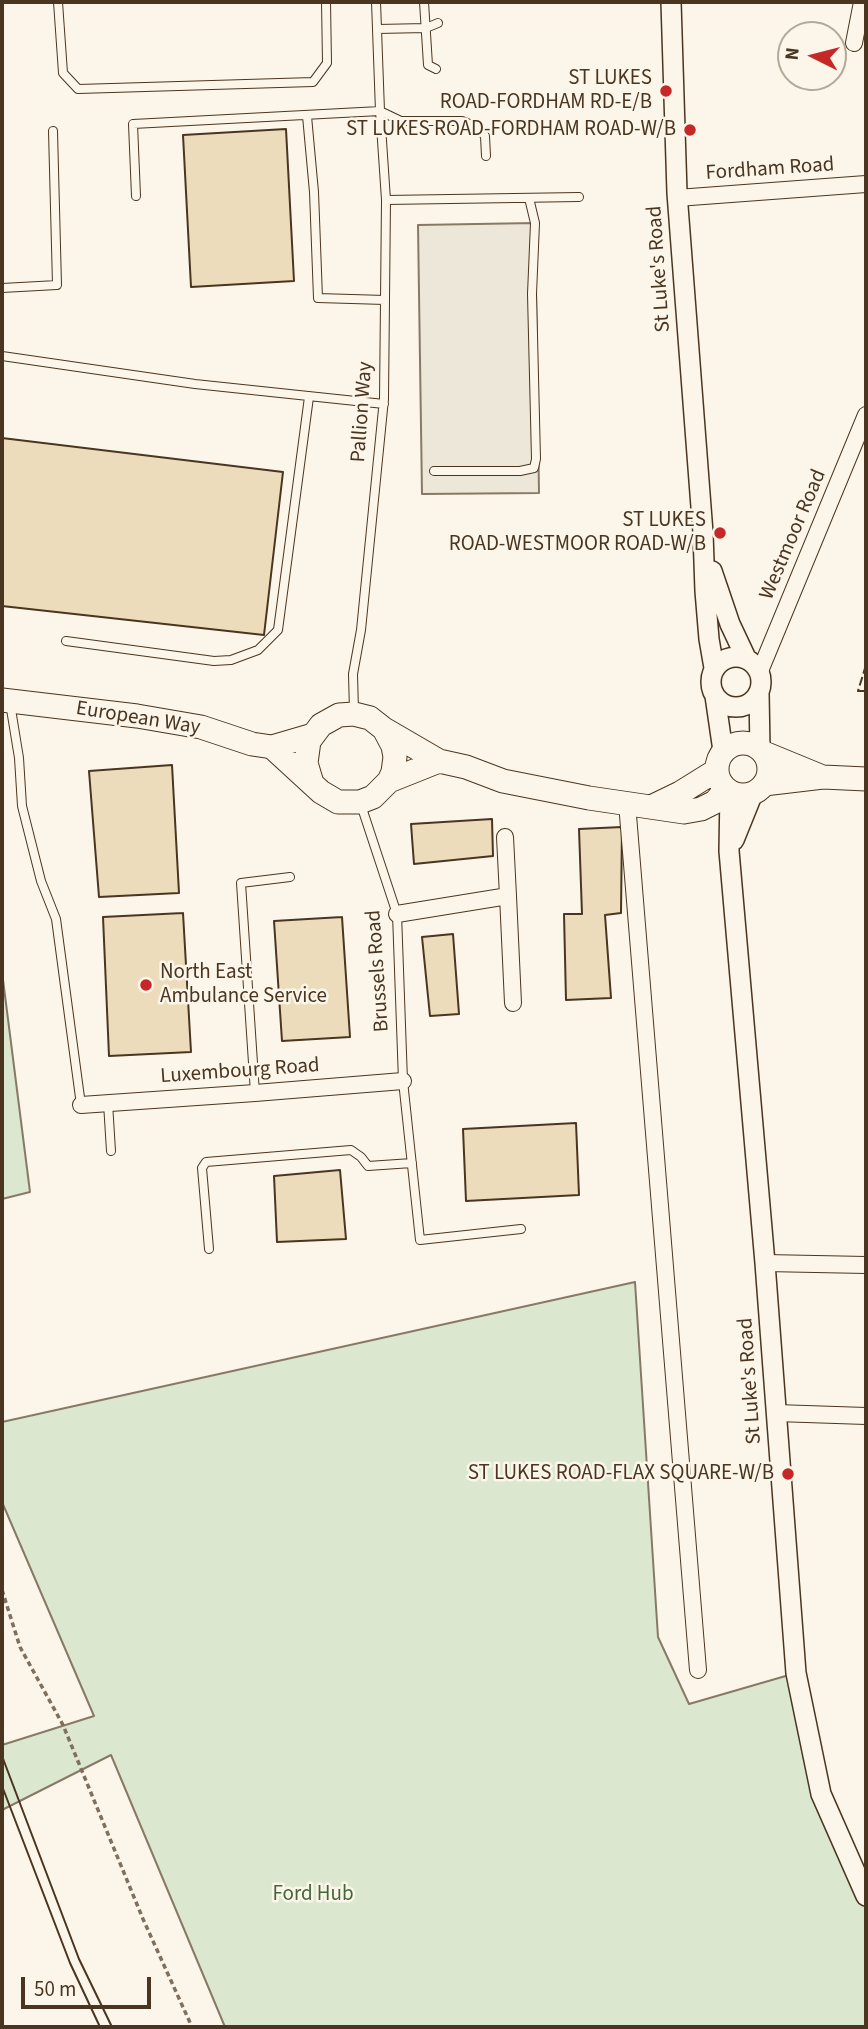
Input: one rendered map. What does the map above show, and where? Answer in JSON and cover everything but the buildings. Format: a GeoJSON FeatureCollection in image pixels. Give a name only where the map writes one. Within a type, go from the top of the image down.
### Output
{"type":"FeatureCollection","features":[{"type":"Feature","properties":{"kind":"main road","name":"European Way"},"geometry":{"type":"LineString","coordinates":[[6,700],[201,727],[252,744],[272,747]]}},
{"type":"Feature","properties":{"kind":"main road"},"geometry":{"type":"LineString","coordinates":[[312,783],[306,763],[309,741],[321,725],[339,715],[354,714],[370,718],[439,761],[516,784],[684,812],[715,803],[724,775],[740,743],[749,743],[823,777]]}},
{"type":"Feature","properties":{"kind":"main road"},"geometry":{"type":"LineString","coordinates":[[384,729],[393,746],[395,757],[389,781]]}},
{"type":"Feature","properties":{"kind":"main road"},"geometry":{"type":"LineString","coordinates":[[272,747],[313,735]]}},
{"type":"Feature","properties":{"kind":"main road"},"geometry":{"type":"LineString","coordinates":[[272,747],[321,793],[338,802],[360,802],[373,797],[389,781],[439,761]]}},
{"type":"Feature","properties":{"kind":"main road"},"geometry":{"type":"LineString","coordinates":[[759,789],[768,775],[769,767],[762,751]]}},
{"type":"Feature","properties":{"kind":"main road"},"geometry":{"type":"LineString","coordinates":[[724,775],[739,795],[823,777],[866,779]]}},
{"type":"Feature","properties":{"kind":"street","name":"St Luke's Road"},"geometry":{"type":"LineString","coordinates":[[671,2],[677,198],[709,639],[715,668]]}},
{"type":"Feature","properties":{"kind":"street"},"geometry":{"type":"LineString","coordinates":[[854,43],[862,2]]}},
{"type":"Feature","properties":{"kind":"street","name":"Fordham Road"},"geometry":{"type":"LineString","coordinates":[[677,198],[866,184]]}},
{"type":"Feature","properties":{"kind":"street","name":"Westmoor Road"},"geometry":{"type":"LineString","coordinates":[[753,665],[866,415]]}},
{"type":"Feature","properties":{"kind":"street","name":"St Luke's Road"},"geometry":{"type":"LineString","coordinates":[[703,533],[715,583],[730,624],[753,665]]}},
{"type":"Feature","properties":{"kind":"street"},"geometry":{"type":"LineString","coordinates":[[759,693],[749,704],[736,707],[722,703],[711,687],[715,668],[730,657],[753,665],[762,680],[759,693],[762,751]]}},
{"type":"Feature","properties":{"kind":"street","name":"St Luke's Road"},"geometry":{"type":"LineString","coordinates":[[715,696],[765,1263],[796,1673],[821,1794],[866,1896]]}},
{"type":"Feature","properties":{"kind":"street","name":"St Luke's Road"},"geometry":{"type":"LineString","coordinates":[[729,851],[759,789]]}},
{"type":"Feature","properties":{"kind":"street"},"geometry":{"type":"LineString","coordinates":[[627,803],[698,1670]]}},
{"type":"Feature","properties":{"kind":"street"},"geometry":{"type":"LineString","coordinates":[[505,837],[513,1003]]}},
{"type":"Feature","properties":{"kind":"street"},"geometry":{"type":"LineString","coordinates":[[397,914],[508,896]]}},
{"type":"Feature","properties":{"kind":"street","name":"Luxembourg Road"},"geometry":{"type":"LineString","coordinates":[[81,1105],[403,1081]]}},
{"type":"Feature","properties":{"kind":"street"},"geometry":{"type":"LineString","coordinates":[[765,1263],[866,1265]]}},
{"type":"Feature","properties":{"kind":"street"},"geometry":{"type":"LineString","coordinates":[[776,1413],[866,1416]]}},
{"type":"Feature","properties":{"kind":"lane"},"geometry":{"type":"LineString","coordinates":[[58,2],[63,73],[78,89],[313,82],[327,62],[326,2]]}},
{"type":"Feature","properties":{"kind":"lane","name":"Pallion Way"},"geometry":{"type":"LineString","coordinates":[[354,714],[353,674],[361,630],[384,404],[386,200],[376,2]]}},
{"type":"Feature","properties":{"kind":"lane"},"geometry":{"type":"LineString","coordinates":[[424,2],[428,65],[436,69]]}},
{"type":"Feature","properties":{"kind":"lane"},"geometry":{"type":"LineString","coordinates":[[377,29],[426,28],[438,23]]}},
{"type":"Feature","properties":{"kind":"lane"},"geometry":{"type":"LineString","coordinates":[[136,196],[133,124],[380,111],[401,121],[462,121],[477,127],[485,136],[486,156]]}},
{"type":"Feature","properties":{"kind":"lane"},"geometry":{"type":"LineString","coordinates":[[307,116],[314,192],[318,298],[385,300]]}},
{"type":"Feature","properties":{"kind":"lane"},"geometry":{"type":"LineString","coordinates":[[2,288],[57,285],[53,131]]}},
{"type":"Feature","properties":{"kind":"lane"},"geometry":{"type":"LineString","coordinates":[[386,200],[579,197]]}},
{"type":"Feature","properties":{"kind":"lane"},"geometry":{"type":"LineString","coordinates":[[434,471],[520,471],[534,468],[536,459],[532,294],[535,223],[529,198]]}},
{"type":"Feature","properties":{"kind":"lane"},"geometry":{"type":"LineString","coordinates":[[2,356],[195,384],[384,404]]}},
{"type":"Feature","properties":{"kind":"lane"},"geometry":{"type":"LineString","coordinates":[[66,641],[214,661],[231,660],[258,650],[278,630],[309,397]]}},
{"type":"Feature","properties":{"kind":"lane"},"geometry":{"type":"LineString","coordinates":[[6,700],[19,758],[22,806],[41,881],[56,919],[81,1105]]}},
{"type":"Feature","properties":{"kind":"lane","name":"Brussels Road"},"geometry":{"type":"LineString","coordinates":[[360,802],[397,914],[403,1081],[420,1240],[521,1229]]}},
{"type":"Feature","properties":{"kind":"lane"},"geometry":{"type":"LineString","coordinates":[[256,1093],[241,883],[290,877]]}},
{"type":"Feature","properties":{"kind":"lane"},"geometry":{"type":"LineString","coordinates":[[108,1103],[111,1151]]}},
{"type":"Feature","properties":{"kind":"lane"},"geometry":{"type":"LineString","coordinates":[[209,1249],[202,1168],[206,1162],[351,1150],[368,1166],[412,1163]]}},
{"type":"Feature","properties":{"kind":"path"},"geometry":{"type":"LineString","coordinates":[[2,1590],[20,1647],[63,1725],[192,2027]]}},
{"type":"Feature","properties":{"kind":"green space"},"geometry":{"type":"Polygon","coordinates":[[[2,972],[30,1192],[2,1199],[2,972]]]}},
{"type":"Feature","properties":{"kind":"green space","name":"Ford Hub"},"geometry":{"type":"Polygon","coordinates":[[[635,1282],[658,1637],[689,1704],[796,1673],[821,1794],[866,1896],[866,2027],[225,2027],[111,1755],[2,1810],[2,1745],[94,1716],[2,1502],[2,1422],[635,1282]]]}},
{"type":"Feature","properties":{"kind":"shaded area"},"geometry":{"type":"Polygon","coordinates":[[[535,223],[539,493],[422,494],[418,225],[535,223]]]}},
{"type":"Feature","properties":{"kind":"tram line"},"geometry":{"type":"LineString","coordinates":[[2,1756],[79,1959],[112,2027]]}},
{"type":"Feature","properties":{"kind":"tram line"},"geometry":{"type":"LineString","coordinates":[[2,1786],[70,1963],[100,2027]]}},
{"type":"Feature","properties":{"kind":"fence"},"geometry":{"type":"LineString","coordinates":[[866,665],[858,691],[866,691]]}},
{"type":"Feature","properties":{"kind":"place","name":"ST LUKES ROAD-FORDHAM RD-E/B"},"geometry":{"type":"Point","coordinates":[666,91]}},
{"type":"Feature","properties":{"kind":"place","name":"ST LUKES ROAD-FORDHAM ROAD-W/B"},"geometry":{"type":"Point","coordinates":[690,130]}},
{"type":"Feature","properties":{"kind":"place","name":"ST LUKES ROAD-WESTMOOR ROAD-W/B"},"geometry":{"type":"Point","coordinates":[720,533]}},
{"type":"Feature","properties":{"kind":"place","name":"North East Ambulance Service"},"geometry":{"type":"Point","coordinates":[146,985]}},
{"type":"Feature","properties":{"kind":"place","name":"ST LUKES ROAD-FLAX SQUARE-W/B"},"geometry":{"type":"Point","coordinates":[788,1474]}}]}
